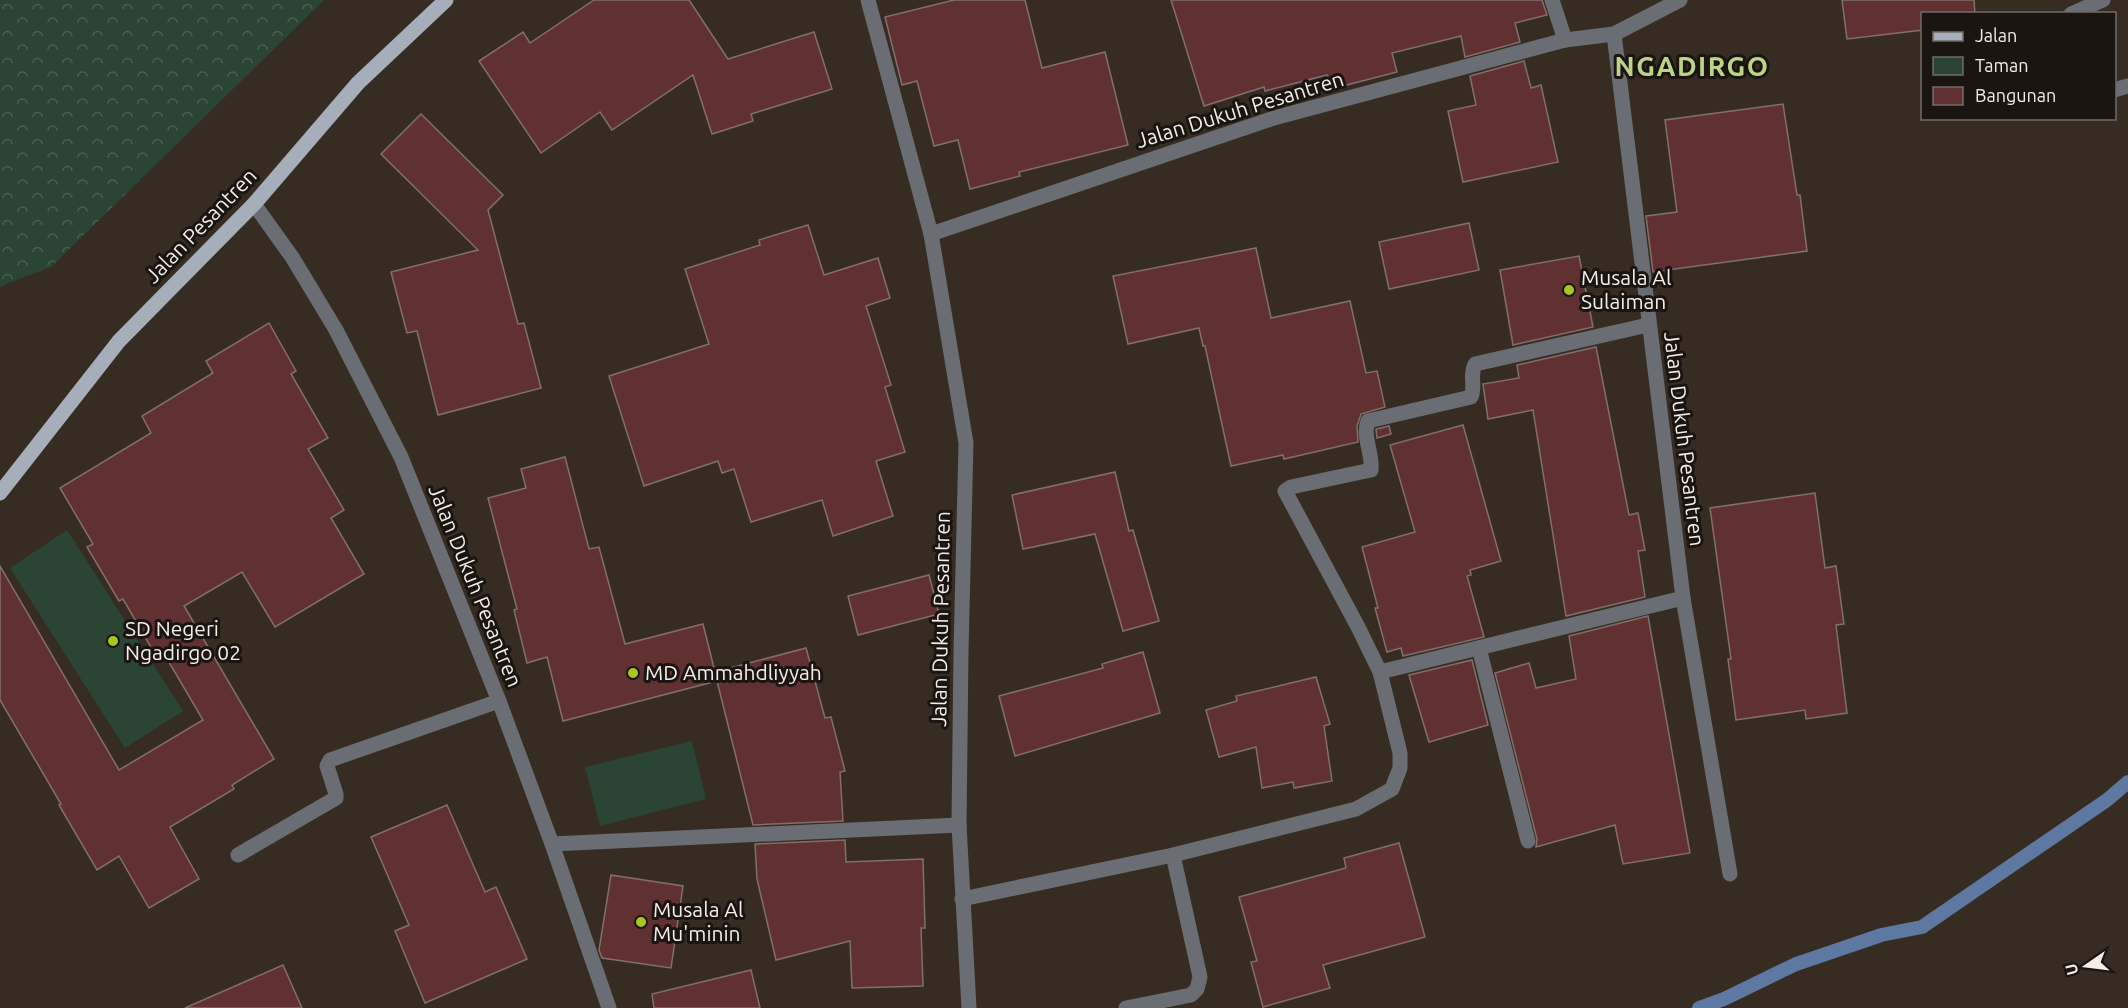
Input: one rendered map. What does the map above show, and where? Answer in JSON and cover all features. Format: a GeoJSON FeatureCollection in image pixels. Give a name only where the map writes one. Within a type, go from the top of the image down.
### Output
{"type":"FeatureCollection","features":[{"type":"Feature","properties":{"kind":"main road","name":"Jalan Pesantren"},"geometry":{"type":"LineString","coordinates":[[0,493],[119,341],[254,204],[358,83],[446,0]]}},
{"type":"Feature","properties":{"kind":"street","name":"Jalan Dukuh Pesantren"},"geometry":{"type":"LineString","coordinates":[[868,0],[931,234],[966,443],[959,825],[969,1008]]}},
{"type":"Feature","properties":{"kind":"street"},"geometry":{"type":"LineString","coordinates":[[1552,0],[1565,40]]}},
{"type":"Feature","properties":{"kind":"street","name":"Jalan Dukuh Pesantren"},"geometry":{"type":"LineString","coordinates":[[931,234],[1274,118],[1565,40],[1614,34],[1680,0]]}},
{"type":"Feature","properties":{"kind":"street"},"geometry":{"type":"LineString","coordinates":[[2076,12],[2103,0]]}},
{"type":"Feature","properties":{"kind":"street","name":"Jalan Dukuh Pesantren"},"geometry":{"type":"LineString","coordinates":[[1614,34],[1683,598],[1730,874]]}},
{"type":"Feature","properties":{"kind":"street","name":"Jalan Dukuh Pesantren"},"geometry":{"type":"LineString","coordinates":[[254,204],[292,257],[336,330],[401,457],[499,701],[552,844],[605,1006]]}},
{"type":"Feature","properties":{"kind":"street"},"geometry":{"type":"LineString","coordinates":[[962,899],[1173,855],[1356,809],[1392,789],[1400,768],[1400,753],[1380,672],[1285,491],[1291,487],[1371,470],[1366,426],[1368,421],[1471,398],[1474,387],[1470,375],[1475,363],[1648,325]]}},
{"type":"Feature","properties":{"kind":"street"},"geometry":{"type":"LineString","coordinates":[[1380,672],[1683,598]]}},
{"type":"Feature","properties":{"kind":"street"},"geometry":{"type":"LineString","coordinates":[[1479,648],[1528,841]]}},
{"type":"Feature","properties":{"kind":"street"},"geometry":{"type":"LineString","coordinates":[[238,855],[336,798],[327,766],[330,760],[499,701]]}},
{"type":"Feature","properties":{"kind":"street"},"geometry":{"type":"LineString","coordinates":[[552,844],[959,825]]}},
{"type":"Feature","properties":{"kind":"street"},"geometry":{"type":"LineString","coordinates":[[1126,1008],[1191,995],[1197,989],[1200,977],[1173,855]]}},
{"type":"Feature","properties":{"kind":"green space"},"geometry":{"type":"Polygon","coordinates":[[[0,0],[324,0],[51,267],[0,288],[0,0]]]}},
{"type":"Feature","properties":{"kind":"green space"},"geometry":{"type":"Polygon","coordinates":[[[67,530],[183,711],[125,748],[10,568],[67,530]]]}},
{"type":"Feature","properties":{"kind":"green space"},"geometry":{"type":"Polygon","coordinates":[[[692,741],[706,799],[600,826],[585,767],[692,741]]]}},
{"type":"Feature","properties":{"kind":"building"},"geometry":{"type":"Polygon","coordinates":[[[594,0],[689,0],[728,59],[814,32],[832,89],[751,114],[753,121],[712,134],[693,75],[612,130],[600,112],[541,153],[479,61],[523,32],[530,43],[594,0]]]}},
{"type":"Feature","properties":{"kind":"building"},"geometry":{"type":"Polygon","coordinates":[[[954,0],[1025,0],[1042,68],[1105,52],[1128,145],[1019,172],[1020,176],[970,189],[958,140],[934,146],[917,81],[902,85],[885,17],[954,0]]]}},
{"type":"Feature","properties":{"kind":"building"},"geometry":{"type":"Polygon","coordinates":[[[1171,0],[1542,0],[1547,15],[1515,23],[1520,42],[1465,57],[1461,36],[1392,53],[1397,72],[1331,89],[1327,75],[1265,91],[1264,87],[1204,106],[1171,0]]]}},
{"type":"Feature","properties":{"kind":"building"},"geometry":{"type":"Polygon","coordinates":[[[1842,0],[1974,0],[1975,12],[1921,12],[1921,30],[1847,39],[1842,0]]]}},
{"type":"Feature","properties":{"kind":"building"},"geometry":{"type":"Polygon","coordinates":[[[1524,61],[1531,88],[1541,85],[1558,162],[1463,182],[1448,111],[1476,105],[1470,76],[1524,61]]]}},
{"type":"Feature","properties":{"kind":"building"},"geometry":{"type":"Polygon","coordinates":[[[1783,104],[1797,195],[1800,195],[1807,251],[1653,272],[1646,216],[1677,212],[1665,120],[1783,104]]]}},
{"type":"Feature","properties":{"kind":"building"},"geometry":{"type":"Polygon","coordinates":[[[421,114],[503,195],[488,210],[518,324],[524,323],[541,388],[438,415],[417,331],[407,333],[391,272],[478,250],[381,154],[421,114]]]}},
{"type":"Feature","properties":{"kind":"building"},"geometry":{"type":"Polygon","coordinates":[[[1469,223],[1479,270],[1389,289],[1379,242],[1469,223]]]}},
{"type":"Feature","properties":{"kind":"building"},"geometry":{"type":"Polygon","coordinates":[[[808,225],[824,275],[878,258],[890,298],[866,306],[891,385],[885,387],[905,452],[876,461],[893,516],[833,536],[822,500],[751,522],[734,469],[722,473],[718,461],[644,486],[609,376],[709,344],[685,269],[760,245],[759,240],[808,225]]]}},
{"type":"Feature","properties":{"kind":"building"},"geometry":{"type":"Polygon","coordinates":[[[1256,248],[1271,318],[1350,301],[1366,373],[1377,371],[1385,407],[1361,414],[1357,426],[1358,442],[1284,459],[1283,455],[1231,466],[1199,328],[1128,344],[1113,276],[1256,248]]]}},
{"type":"Feature","properties":{"kind":"building"},"geometry":{"type":"Polygon","coordinates":[[[1579,256],[1593,327],[1513,345],[1500,270],[1579,256]]]}},
{"type":"Feature","properties":{"kind":"building"},"geometry":{"type":"Polygon","coordinates":[[[269,323],[296,371],[291,374],[328,438],[308,449],[344,510],[331,518],[364,574],[275,627],[242,572],[184,606],[274,759],[232,785],[234,789],[170,827],[199,879],[149,908],[119,856],[97,870],[0,700],[0,566],[119,770],[203,720],[166,657],[159,661],[123,599],[119,601],[87,547],[93,544],[60,488],[151,433],[142,416],[213,373],[206,361],[269,323]]]}},
{"type":"Feature","properties":{"kind":"building"},"geometry":{"type":"Polygon","coordinates":[[[1596,347],[1629,515],[1638,513],[1645,550],[1638,551],[1645,597],[1566,616],[1533,410],[1488,419],[1483,384],[1519,378],[1517,365],[1596,347]]]}},
{"type":"Feature","properties":{"kind":"building"},"geometry":{"type":"Polygon","coordinates":[[[1463,425],[1501,561],[1470,570],[1471,575],[1467,576],[1484,637],[1403,656],[1401,648],[1387,652],[1362,547],[1415,532],[1390,445],[1463,425]]]}},
{"type":"Feature","properties":{"kind":"building"},"geometry":{"type":"Polygon","coordinates":[[[1389,426],[1391,434],[1377,438],[1376,429],[1389,426]]]}},
{"type":"Feature","properties":{"kind":"building"},"geometry":{"type":"Polygon","coordinates":[[[565,457],[589,549],[599,547],[625,644],[703,624],[715,672],[806,648],[825,718],[831,717],[845,771],[840,772],[843,821],[753,825],[717,681],[563,721],[547,657],[527,663],[514,610],[517,609],[488,498],[526,488],[521,469],[565,457]]]}},
{"type":"Feature","properties":{"kind":"building"},"geometry":{"type":"Polygon","coordinates":[[[1115,472],[1129,531],[1133,530],[1159,621],[1123,631],[1095,534],[1023,549],[1012,495],[1115,472]]]}},
{"type":"Feature","properties":{"kind":"building"},"geometry":{"type":"Polygon","coordinates":[[[1815,493],[1825,568],[1836,566],[1844,624],[1836,625],[1847,713],[1806,719],[1805,710],[1736,720],[1728,659],[1731,659],[1710,508],[1815,493]]]}},
{"type":"Feature","properties":{"kind":"building"},"geometry":{"type":"Polygon","coordinates":[[[929,575],[939,614],[858,635],[848,596],[929,575]]]}},
{"type":"Feature","properties":{"kind":"building"},"geometry":{"type":"Polygon","coordinates":[[[1648,616],[1690,853],[1623,864],[1615,825],[1536,847],[1537,839],[1495,673],[1529,663],[1536,688],[1576,679],[1569,636],[1648,616]]]}},
{"type":"Feature","properties":{"kind":"building"},"geometry":{"type":"Polygon","coordinates":[[[1143,652],[1160,713],[1015,756],[999,696],[1103,668],[1102,664],[1143,652]]]}},
{"type":"Feature","properties":{"kind":"building"},"geometry":{"type":"Polygon","coordinates":[[[1472,660],[1488,725],[1429,742],[1409,675],[1472,660]]]}},
{"type":"Feature","properties":{"kind":"building"},"geometry":{"type":"Polygon","coordinates":[[[1316,677],[1330,724],[1324,726],[1332,781],[1294,788],[1293,782],[1262,788],[1256,747],[1219,757],[1206,710],[1237,701],[1236,696],[1316,677]]]}},
{"type":"Feature","properties":{"kind":"building"},"geometry":{"type":"Polygon","coordinates":[[[447,805],[485,892],[496,887],[527,959],[425,1003],[395,931],[409,925],[371,837],[447,805]]]}},
{"type":"Feature","properties":{"kind":"building"},"geometry":{"type":"Polygon","coordinates":[[[845,840],[846,862],[923,859],[925,928],[921,928],[923,986],[852,988],[850,941],[776,960],[757,879],[755,844],[845,840]]]}},
{"type":"Feature","properties":{"kind":"building"},"geometry":{"type":"Polygon","coordinates":[[[1399,843],[1425,937],[1323,965],[1330,988],[1263,1007],[1251,962],[1257,961],[1239,897],[1346,868],[1344,858],[1399,843]]]}},
{"type":"Feature","properties":{"kind":"building","name":"Musala Al Mu'minin"},"geometry":{"type":"Polygon","coordinates":[[[611,875],[683,886],[671,968],[602,958],[599,950],[611,875]]]}},
{"type":"Feature","properties":{"kind":"building"},"geometry":{"type":"Polygon","coordinates":[[[283,965],[302,1008],[185,1008],[283,965]]]}},
{"type":"Feature","properties":{"kind":"building"},"geometry":{"type":"Polygon","coordinates":[[[751,970],[760,1008],[654,1008],[652,994],[751,970]]]}},
{"type":"Feature","properties":{"kind":"waterway"},"geometry":{"type":"LineString","coordinates":[[1699,1008],[1724,999],[1796,964],[1881,935],[1922,927],[2107,800],[2128,782]]}},
{"type":"Feature","properties":{"kind":"place","name":"Musala Al Sulaiman"},"geometry":{"type":"Point","coordinates":[1569,290]}},
{"type":"Feature","properties":{"kind":"place","name":"SD Negeri Ngadirgo 02"},"geometry":{"type":"Point","coordinates":[113,641]}},
{"type":"Feature","properties":{"kind":"place","name":"MD Ammahdliyyah"},"geometry":{"type":"Point","coordinates":[633,673]}},
{"type":"Feature","properties":{"kind":"place","name":"Musala Al Mu'minin"},"geometry":{"type":"Point","coordinates":[641,922]}},
{"type":"Feature","properties":{"kind":"district","name":"NGADIRGO"},"geometry":{"type":"Point","coordinates":[1692,67]}}]}
